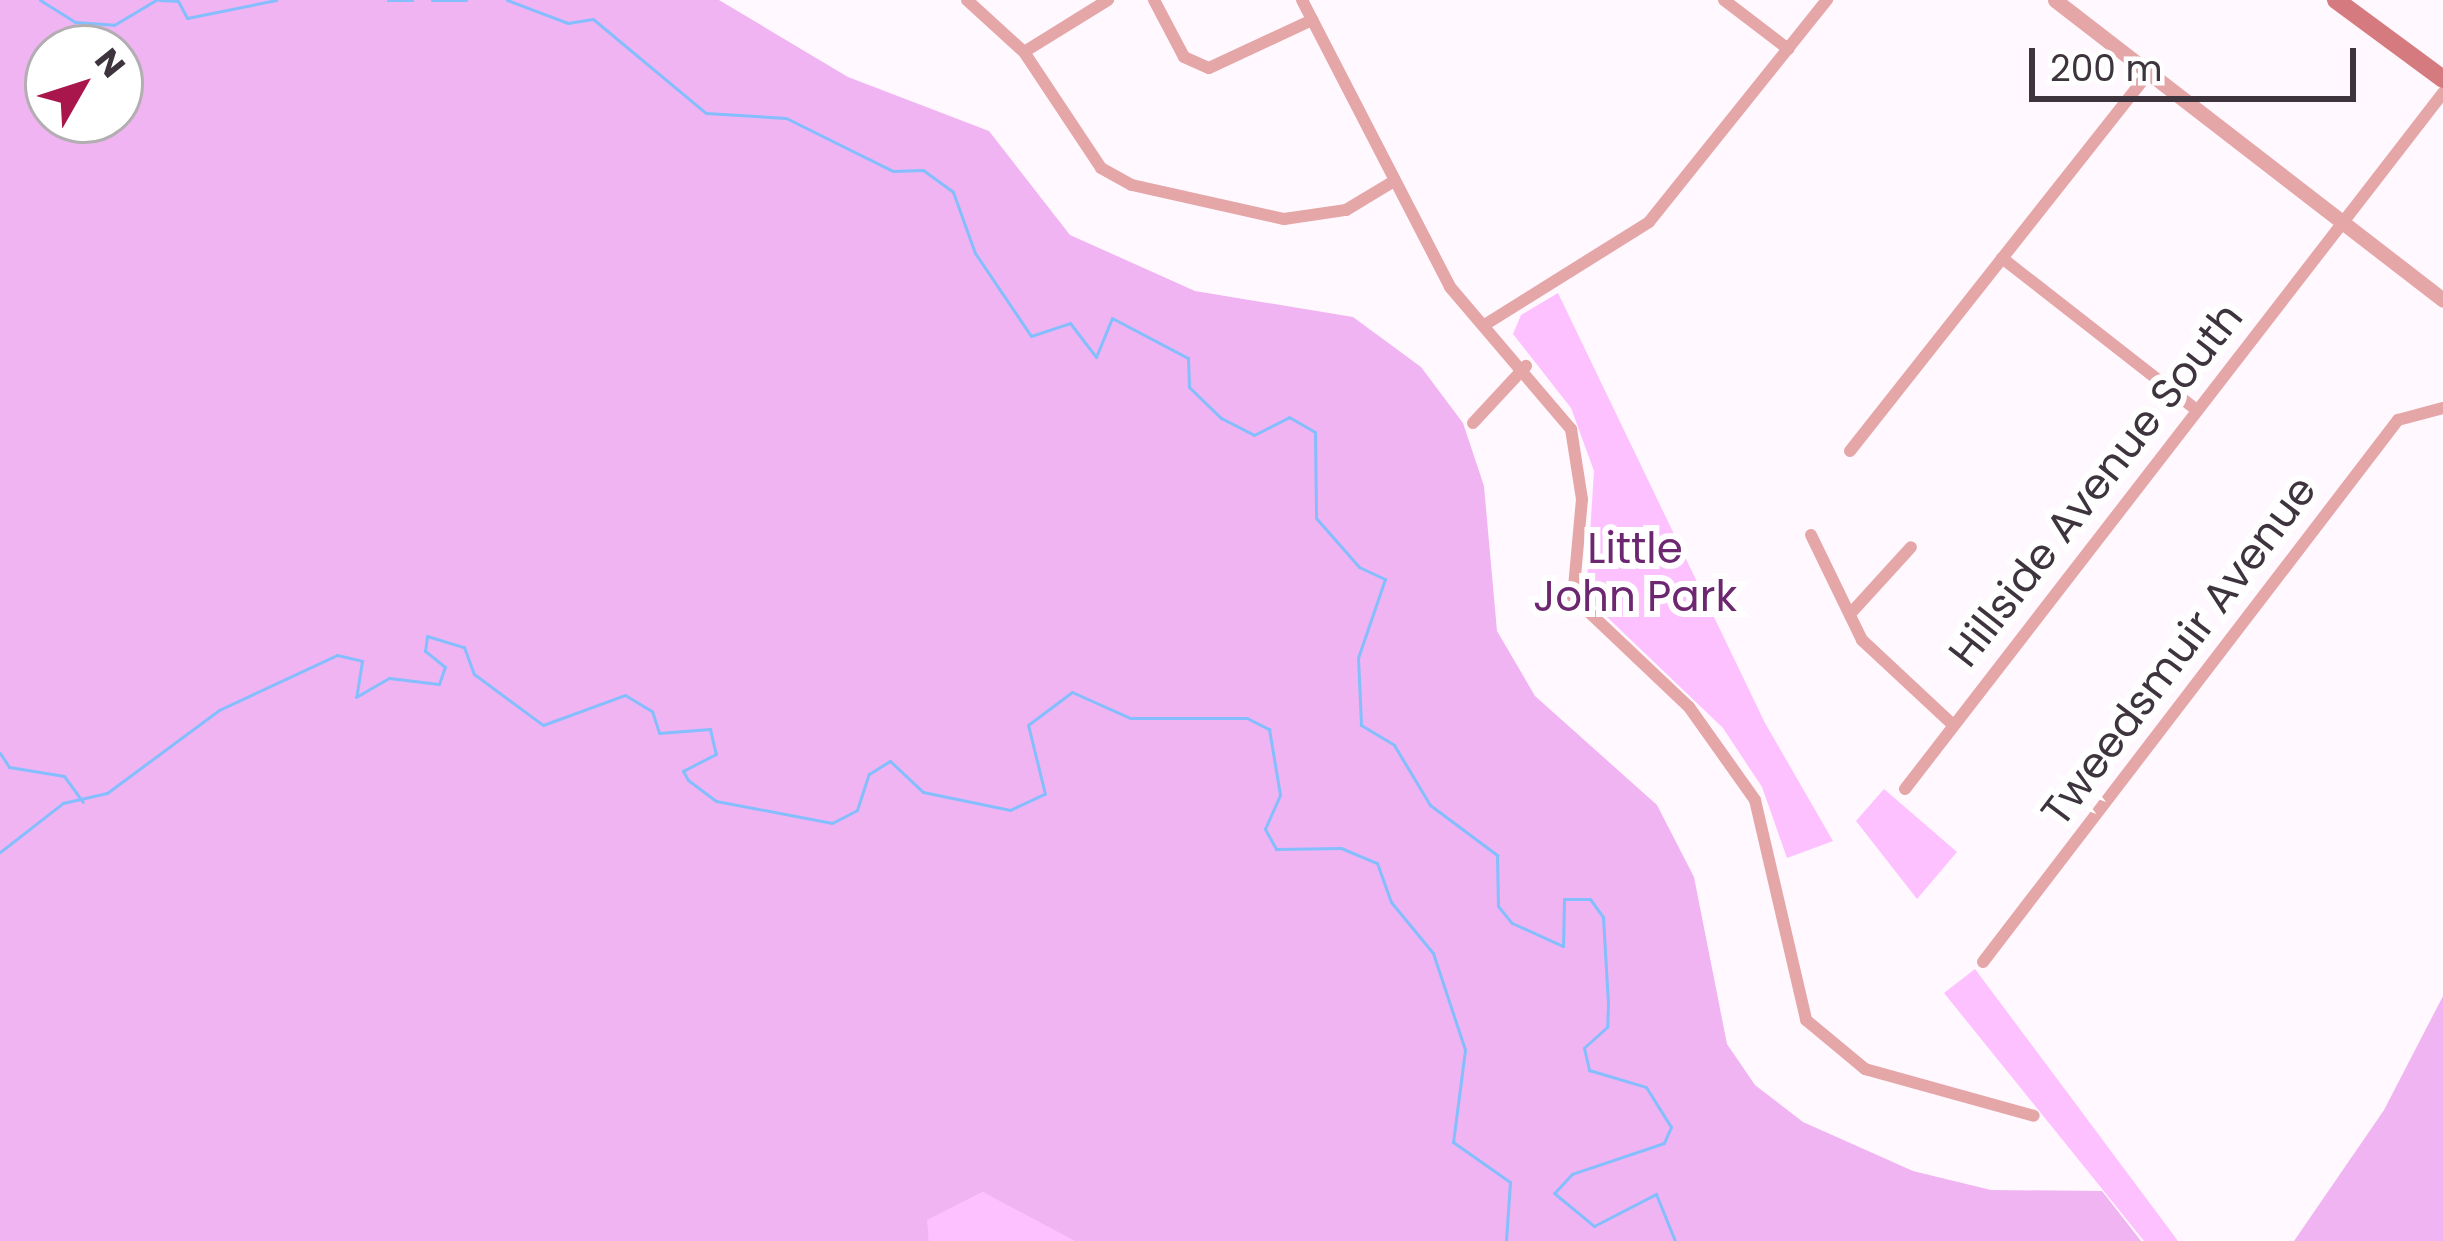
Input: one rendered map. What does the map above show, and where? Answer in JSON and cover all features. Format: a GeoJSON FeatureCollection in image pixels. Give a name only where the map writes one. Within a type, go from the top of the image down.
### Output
{"type":"FeatureCollection","features":[{"type":"Feature","properties":{"kind":"main road"},"geometry":{"type":"LineString","coordinates":[[2336,0],[2443,79]]}},
{"type":"Feature","properties":{"kind":"street"},"geometry":{"type":"LineString","coordinates":[[967,0],[1024,52],[1101,168],[1166,198],[1317,217],[1394,181]]}},
{"type":"Feature","properties":{"kind":"street"},"geometry":{"type":"LineString","coordinates":[[1024,52],[1108,0]]}},
{"type":"Feature","properties":{"kind":"street"},"geometry":{"type":"LineString","coordinates":[[1154,0],[1184,57],[1209,68],[1312,20]]}},
{"type":"Feature","properties":{"kind":"street"},"geometry":{"type":"LineString","coordinates":[[1302,0],[1450,287],[1526,366],[1578,451],[1573,597],[1739,771],[1768,834],[1791,992],[1806,1020],[1865,1069],[2007,1104],[2034,1116]]}},
{"type":"Feature","properties":{"kind":"street"},"geometry":{"type":"LineString","coordinates":[[1724,0],[1788,49]]}},
{"type":"Feature","properties":{"kind":"street"},"geometry":{"type":"LineString","coordinates":[[1486,324],[1649,223],[1827,0]]}},
{"type":"Feature","properties":{"kind":"street"},"geometry":{"type":"LineString","coordinates":[[2055,0],[2443,300]]}},
{"type":"Feature","properties":{"kind":"street"},"geometry":{"type":"LineString","coordinates":[[1850,451],[2149,72]]}},
{"type":"Feature","properties":{"kind":"street","name":"Hillside Avenue South"},"geometry":{"type":"LineString","coordinates":[[1905,789],[2443,93]]}},
{"type":"Feature","properties":{"kind":"street"},"geometry":{"type":"LineString","coordinates":[[2002,258],[2195,409]]}},
{"type":"Feature","properties":{"kind":"street"},"geometry":{"type":"LineString","coordinates":[[1473,423],[1526,366]]}},
{"type":"Feature","properties":{"kind":"street","name":"Tweedsmuir Avenue"},"geometry":{"type":"LineString","coordinates":[[1984,962],[2398,420],[2443,408]]}},
{"type":"Feature","properties":{"kind":"street"},"geometry":{"type":"LineString","coordinates":[[1811,535],[1851,613],[1891,675],[1952,724]]}},
{"type":"Feature","properties":{"kind":"street"},"geometry":{"type":"LineString","coordinates":[[1851,613],[1911,547]]}},
{"type":"Feature","properties":{"kind":"street"},"geometry":{"type":"LineString","coordinates":[[2007,1104],[2010,1087]]}},
{"type":"Feature","properties":{"kind":"green space","name":"Little John Park"},"geometry":{"type":"Polygon","coordinates":[[[1558,293],[1765,723],[1833,841],[1787,858],[1762,787],[1723,728],[1586,597],[1594,471],[1571,408],[1513,334],[1521,315],[1558,293]]]}},
{"type":"Feature","properties":{"kind":"green space"},"geometry":{"type":"Polygon","coordinates":[[[1884,789],[1957,852],[1917,899],[1856,821],[1884,789]]]}},
{"type":"Feature","properties":{"kind":"green space"},"geometry":{"type":"Polygon","coordinates":[[[1975,969],[2178,1241],[2144,1241],[1944,993],[1975,969]]]}},
{"type":"Feature","properties":{"kind":"green space"},"geometry":{"type":"Polygon","coordinates":[[[983,1192],[1036,1216],[1075,1241],[929,1241],[926,1220],[983,1192]]]}},
{"type":"Feature","properties":{"kind":"shaded area"},"geometry":{"type":"Polygon","coordinates":[[[0,0],[719,0],[848,77],[989,131],[1070,235],[1195,291],[1353,317],[1421,367],[1463,423],[1484,486],[1497,631],[1535,696],[1657,805],[1694,877],[1727,1044],[1755,1085],[1803,1122],[1913,1171],[1991,1190],[2102,1191],[2141,1241],[1075,1241],[983,1192],[927,1220],[929,1241],[0,1241],[0,0]]]}},
{"type":"Feature","properties":{"kind":"shaded area"},"geometry":{"type":"Polygon","coordinates":[[[2443,996],[2443,1241],[2294,1241],[2384,1110],[2443,996]]]}},
{"type":"Feature","properties":{"kind":"waterway"},"geometry":{"type":"LineString","coordinates":[[40,0],[75,22],[114,25],[156,0]]}},
{"type":"Feature","properties":{"kind":"waterway"},"geometry":{"type":"LineString","coordinates":[[159,0],[178,1],[187,18],[276,0]]}},
{"type":"Feature","properties":{"kind":"waterway"},"geometry":{"type":"LineString","coordinates":[[388,0],[412,0]]}},
{"type":"Feature","properties":{"kind":"waterway"},"geometry":{"type":"LineString","coordinates":[[432,0],[466,0]]}},
{"type":"Feature","properties":{"kind":"waterway"},"geometry":{"type":"LineString","coordinates":[[507,0],[568,23],[593,19],[706,113],[786,118],[893,171],[923,170],[953,192],[975,253],[1031,336],[1070,323],[1096,357],[1112,318],[1188,358],[1189,387],[1221,418],[1254,435],[1289,417],[1315,432],[1316,518],[1359,567],[1385,579],[1358,658],[1361,725],[1394,745],[1430,805],[1497,855],[1498,906],[1512,923],[1563,946],[1564,899],[1590,899],[1603,917],[1608,1004],[1607,1027],[1584,1048],[1589,1070],[1646,1087],[1671,1127],[1664,1143],[1572,1174],[1554,1193],[1594,1226],[1656,1194],[1675,1241]]}},
{"type":"Feature","properties":{"kind":"waterway"},"geometry":{"type":"LineString","coordinates":[[0,852],[63,803],[107,793],[219,710],[337,655],[362,661],[356,697],[389,678],[439,684],[445,667],[425,651],[427,636],[464,647],[474,674],[543,725],[625,695],[652,711],[659,733],[710,729],[716,754],[683,771],[688,780],[716,801],[832,823],[857,810],[869,774],[890,761],[923,792],[1010,810],[1045,794],[1028,725],[1072,692],[1130,718],[1247,718],[1269,729],[1280,795],[1265,829],[1276,849],[1341,848],[1377,863],[1391,902],[1433,953],[1465,1050],[1453,1142],[1510,1182],[1506,1241]]}},
{"type":"Feature","properties":{"kind":"waterway"},"geometry":{"type":"LineString","coordinates":[[0,753],[9,767],[64,776],[83,802]]}}]}
